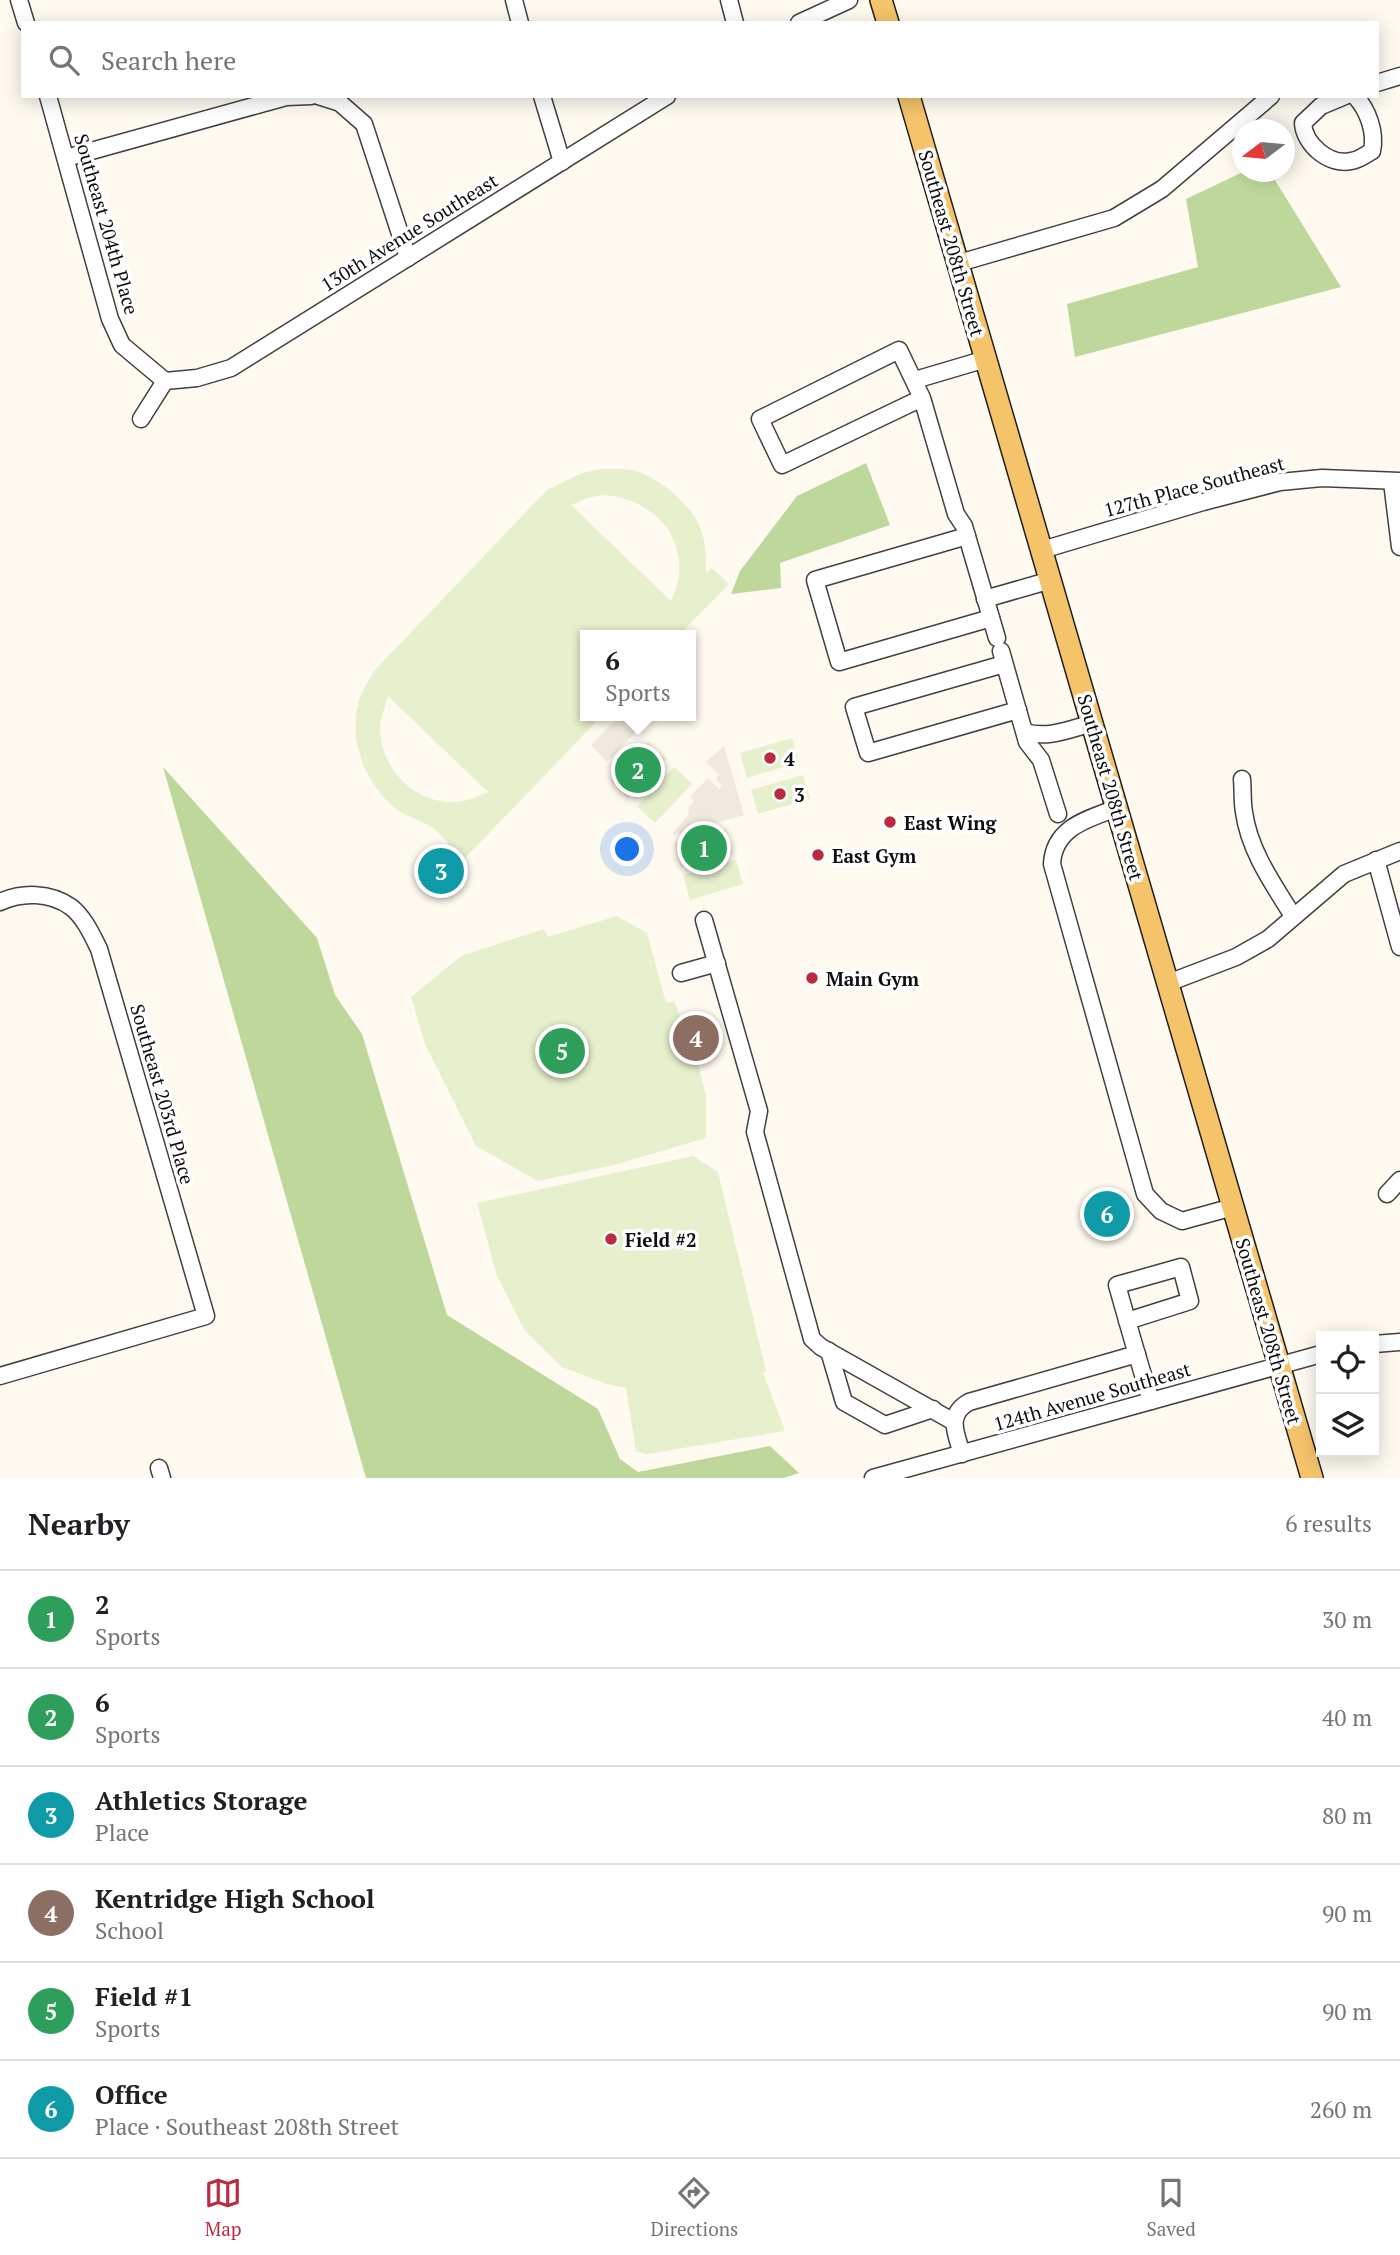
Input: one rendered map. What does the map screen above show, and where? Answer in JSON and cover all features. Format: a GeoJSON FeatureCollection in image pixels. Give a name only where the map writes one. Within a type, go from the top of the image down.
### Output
{"type":"FeatureCollection","features":[{"type":"Feature","properties":{"kind":"main road"},"geometry":{"type":"LineString","coordinates":[[881,0],[887,21]]}},
{"type":"Feature","properties":{"kind":"main road","name":"Southeast 208th Street"},"geometry":{"type":"LineString","coordinates":[[910,98],[1312,1478]]}},
{"type":"Feature","properties":{"kind":"street"},"geometry":{"type":"LineString","coordinates":[[19,0],[25,21]]}},
{"type":"Feature","properties":{"kind":"street"},"geometry":{"type":"LineString","coordinates":[[514,0],[519,21]]}},
{"type":"Feature","properties":{"kind":"street"},"geometry":{"type":"LineString","coordinates":[[729,0],[734,21]]}},
{"type":"Feature","properties":{"kind":"street"},"geometry":{"type":"LineString","coordinates":[[803,21],[849,0]]}},
{"type":"Feature","properties":{"kind":"street"},"geometry":{"type":"LineString","coordinates":[[1379,82],[1400,76]]}},
{"type":"Feature","properties":{"kind":"street","name":"Southeast 204th Place"},"geometry":{"type":"LineString","coordinates":[[49,98],[110,319],[122,345],[165,381]]}},
{"type":"Feature","properties":{"kind":"street"},"geometry":{"type":"LineString","coordinates":[[66,158],[282,98]]}},
{"type":"Feature","properties":{"kind":"street"},"geometry":{"type":"LineString","coordinates":[[324,98],[340,103],[364,124],[408,258]]}},
{"type":"Feature","properties":{"kind":"street"},"geometry":{"type":"LineString","coordinates":[[543,98],[562,162]]}},
{"type":"Feature","properties":{"kind":"street","name":"130th Avenue Southeast"},"geometry":{"type":"LineString","coordinates":[[165,381],[197,378],[231,368],[664,98]]}},
{"type":"Feature","properties":{"kind":"street"},"geometry":{"type":"LineString","coordinates":[[959,263],[1114,218],[1162,189],[1269,98]]}},
{"type":"Feature","properties":{"kind":"street"},"geometry":{"type":"LineString","coordinates":[[1340,98],[1321,106],[1303,123],[1306,138],[1327,157],[1342,162],[1354,161],[1372,151],[1373,143],[1365,106],[1357,98]]}},
{"type":"Feature","properties":{"kind":"street"},"geometry":{"type":"LineString","coordinates":[[922,398],[782,465],[760,419],[899,350],[922,398],[956,514],[964,526],[1025,732],[1030,746],[1041,761],[1058,814]]}},
{"type":"Feature","properties":{"kind":"street"},"geometry":{"type":"LineString","coordinates":[[915,380],[986,359]]}},
{"type":"Feature","properties":{"kind":"street"},"geometry":{"type":"LineString","coordinates":[[141,419],[165,381]]}},
{"type":"Feature","properties":{"kind":"street","name":"127th Place Southeast"},"geometry":{"type":"LineString","coordinates":[[1042,550],[1280,482],[1322,478],[1396,481]]}},
{"type":"Feature","properties":{"kind":"street"},"geometry":{"type":"LineString","coordinates":[[1396,481],[1400,547]]}},
{"type":"Feature","properties":{"kind":"street"},"geometry":{"type":"LineString","coordinates":[[967,536],[815,580],[839,662],[991,618]]}},
{"type":"Feature","properties":{"kind":"street"},"geometry":{"type":"LineString","coordinates":[[985,599],[1051,580]]}},
{"type":"Feature","properties":{"kind":"street"},"geometry":{"type":"LineString","coordinates":[[1001,651],[854,707],[868,753],[1018,710]]}},
{"type":"Feature","properties":{"kind":"street"},"geometry":{"type":"LineString","coordinates":[[1025,732],[1037,736],[1049,735],[1093,723]]}},
{"type":"Feature","properties":{"kind":"street"},"geometry":{"type":"LineString","coordinates":[[1242,779],[1244,813],[1252,843],[1271,882],[1293,916]]}},
{"type":"Feature","properties":{"kind":"street"},"geometry":{"type":"LineString","coordinates":[[1117,808],[1068,830],[1052,852],[1052,864],[1145,1194],[1161,1211],[1182,1221],[1234,1208]]}},
{"type":"Feature","properties":{"kind":"street"},"geometry":{"type":"LineString","coordinates":[[1168,982],[1236,957],[1268,939],[1344,874],[1400,851]]}},
{"type":"Feature","properties":{"kind":"street"},"geometry":{"type":"LineString","coordinates":[[1377,860],[1400,947]]}},
{"type":"Feature","properties":{"kind":"street","name":"Southeast 203rd Place"},"geometry":{"type":"LineString","coordinates":[[0,902],[39,894],[71,907],[87,926],[99,950],[206,1316],[0,1376]]}},
{"type":"Feature","properties":{"kind":"street"},"geometry":{"type":"LineString","coordinates":[[704,920],[759,1111],[755,1132],[812,1339],[954,1422]]}},
{"type":"Feature","properties":{"kind":"street"},"geometry":{"type":"LineString","coordinates":[[681,974],[717,963]]}},
{"type":"Feature","properties":{"kind":"street"},"geometry":{"type":"LineString","coordinates":[[1387,1194],[1400,1180]]}},
{"type":"Feature","properties":{"kind":"street"},"geometry":{"type":"LineString","coordinates":[[1127,1321],[1190,1301],[1181,1267],[1116,1285],[1151,1401]]}},
{"type":"Feature","properties":{"kind":"street"},"geometry":{"type":"LineString","coordinates":[[1379,1343],[1400,1342]]}},
{"type":"Feature","properties":{"kind":"street"},"geometry":{"type":"LineString","coordinates":[[829,1351],[844,1402],[885,1425],[933,1409]]}},
{"type":"Feature","properties":{"kind":"street"},"geometry":{"type":"LineString","coordinates":[[962,1454],[954,1422],[960,1407],[969,1402],[1137,1354]]}},
{"type":"Feature","properties":{"kind":"street","name":"124th Avenue Southeast"},"geometry":{"type":"LineString","coordinates":[[873,1478],[930,1471],[962,1454],[1316,1355]]}},
{"type":"Feature","properties":{"kind":"green space"},"geometry":{"type":"Polygon","coordinates":[[[1232,177],[1232,182],[1276,182],[1341,287],[1075,357],[1067,304],[1198,267],[1186,199],[1232,177]]]}},
{"type":"Feature","properties":{"kind":"green space"},"geometry":{"type":"Polygon","coordinates":[[[866,463],[890,525],[780,563],[781,588],[731,594],[740,571],[797,496],[866,463]]]}},
{"type":"Feature","properties":{"kind":"green space"},"geometry":{"type":"Polygon","coordinates":[[[601,469],[630,470],[648,476],[682,501],[695,517],[704,542],[706,573],[712,568],[729,584],[684,630],[580,630],[580,721],[597,721],[463,860],[438,832],[395,808],[374,785],[360,756],[355,725],[357,710],[361,695],[374,671],[547,490],[582,473],[601,469]],[[604,495],[571,505],[671,601],[679,578],[679,558],[675,543],[659,519],[648,510],[620,498],[604,495]],[[389,697],[380,724],[382,744],[387,759],[405,784],[432,799],[447,802],[466,800],[488,792],[389,697]]]}},
{"type":"Feature","properties":{"kind":"green space","name":"4"},"geometry":{"type":"Polygon","coordinates":[[[792,738],[799,762],[747,778],[740,753],[792,738]]]}},
{"type":"Feature","properties":{"kind":"green space"},"geometry":{"type":"Polygon","coordinates":[[[648,742],[666,759],[628,798],[610,781],[648,742]]]}},
{"type":"Feature","properties":{"kind":"green space"},"geometry":{"type":"Polygon","coordinates":[[[163,767],[317,938],[335,995],[362,1034],[447,1315],[598,1409],[620,1459],[638,1472],[770,1446],[799,1473],[783,1478],[366,1478],[163,767]]]}},
{"type":"Feature","properties":{"kind":"green space"},"geometry":{"type":"Polygon","coordinates":[[[674,767],[692,784],[655,823],[637,806],[674,767]]]}},
{"type":"Feature","properties":{"kind":"green space","name":"3"},"geometry":{"type":"Polygon","coordinates":[[[803,775],[810,799],[758,814],[751,790],[803,775]]]}},
{"type":"Feature","properties":{"kind":"green space"},"geometry":{"type":"Polygon","coordinates":[[[726,828],[733,853],[681,868],[674,843],[726,828]]]}},
{"type":"Feature","properties":{"kind":"green space"},"geometry":{"type":"Polygon","coordinates":[[[736,860],[743,884],[690,900],[683,875],[736,860]]]}},
{"type":"Feature","properties":{"kind":"green space"},"geometry":{"type":"Polygon","coordinates":[[[617,916],[647,933],[666,1003],[674,1001],[697,1059],[706,1096],[706,1138],[614,1165],[538,1181],[476,1146],[425,1044],[411,997],[461,956],[544,929],[548,937],[617,916]]]}},
{"type":"Feature","properties":{"kind":"green space","name":"Field #2"},"geometry":{"type":"Polygon","coordinates":[[[693,1156],[718,1172],[766,1371],[763,1373],[785,1431],[647,1454],[636,1451],[626,1388],[607,1384],[562,1367],[525,1331],[497,1276],[477,1203],[693,1156]]]}},
{"type":"Feature","properties":{"kind":"shaded area"},"geometry":{"type":"Polygon","coordinates":[[[614,721],[646,721],[607,762],[591,745],[614,721]]]}},
{"type":"Feature","properties":{"kind":"shaded area"},"geometry":{"type":"Polygon","coordinates":[[[724,746],[744,815],[674,835],[673,832],[688,816],[689,807],[694,801],[690,797],[708,778],[719,789],[722,786],[716,779],[719,775],[706,762],[724,746]]]}},
{"type":"Feature","properties":{"kind":"place","name":"4"},"geometry":{"type":"Point","coordinates":[770,758]}},
{"type":"Feature","properties":{"kind":"place","name":"6"},"geometry":{"type":"Point","coordinates":[638,770]}},
{"type":"Feature","properties":{"kind":"place","name":"3"},"geometry":{"type":"Point","coordinates":[780,794]}},
{"type":"Feature","properties":{"kind":"place","name":"East Wing"},"geometry":{"type":"Point","coordinates":[890,822]}},
{"type":"Feature","properties":{"kind":"place","name":"2"},"geometry":{"type":"Point","coordinates":[704,848]}},
{"type":"Feature","properties":{"kind":"place","name":"East Gym"},"geometry":{"type":"Point","coordinates":[818,855]}},
{"type":"Feature","properties":{"kind":"place","name":"Athletics Storage"},"geometry":{"type":"Point","coordinates":[441,871]}},
{"type":"Feature","properties":{"kind":"place","name":"Main Gym"},"geometry":{"type":"Point","coordinates":[812,978]}},
{"type":"Feature","properties":{"kind":"place","name":"Kentridge High School"},"geometry":{"type":"Point","coordinates":[696,1038]}},
{"type":"Feature","properties":{"kind":"place","name":"Field #1"},"geometry":{"type":"Point","coordinates":[562,1051]}},
{"type":"Feature","properties":{"kind":"place","name":"Office"},"geometry":{"type":"Point","coordinates":[1107,1214]}},
{"type":"Feature","properties":{"kind":"place","name":"Field #2"},"geometry":{"type":"Point","coordinates":[611,1239]}}]}
